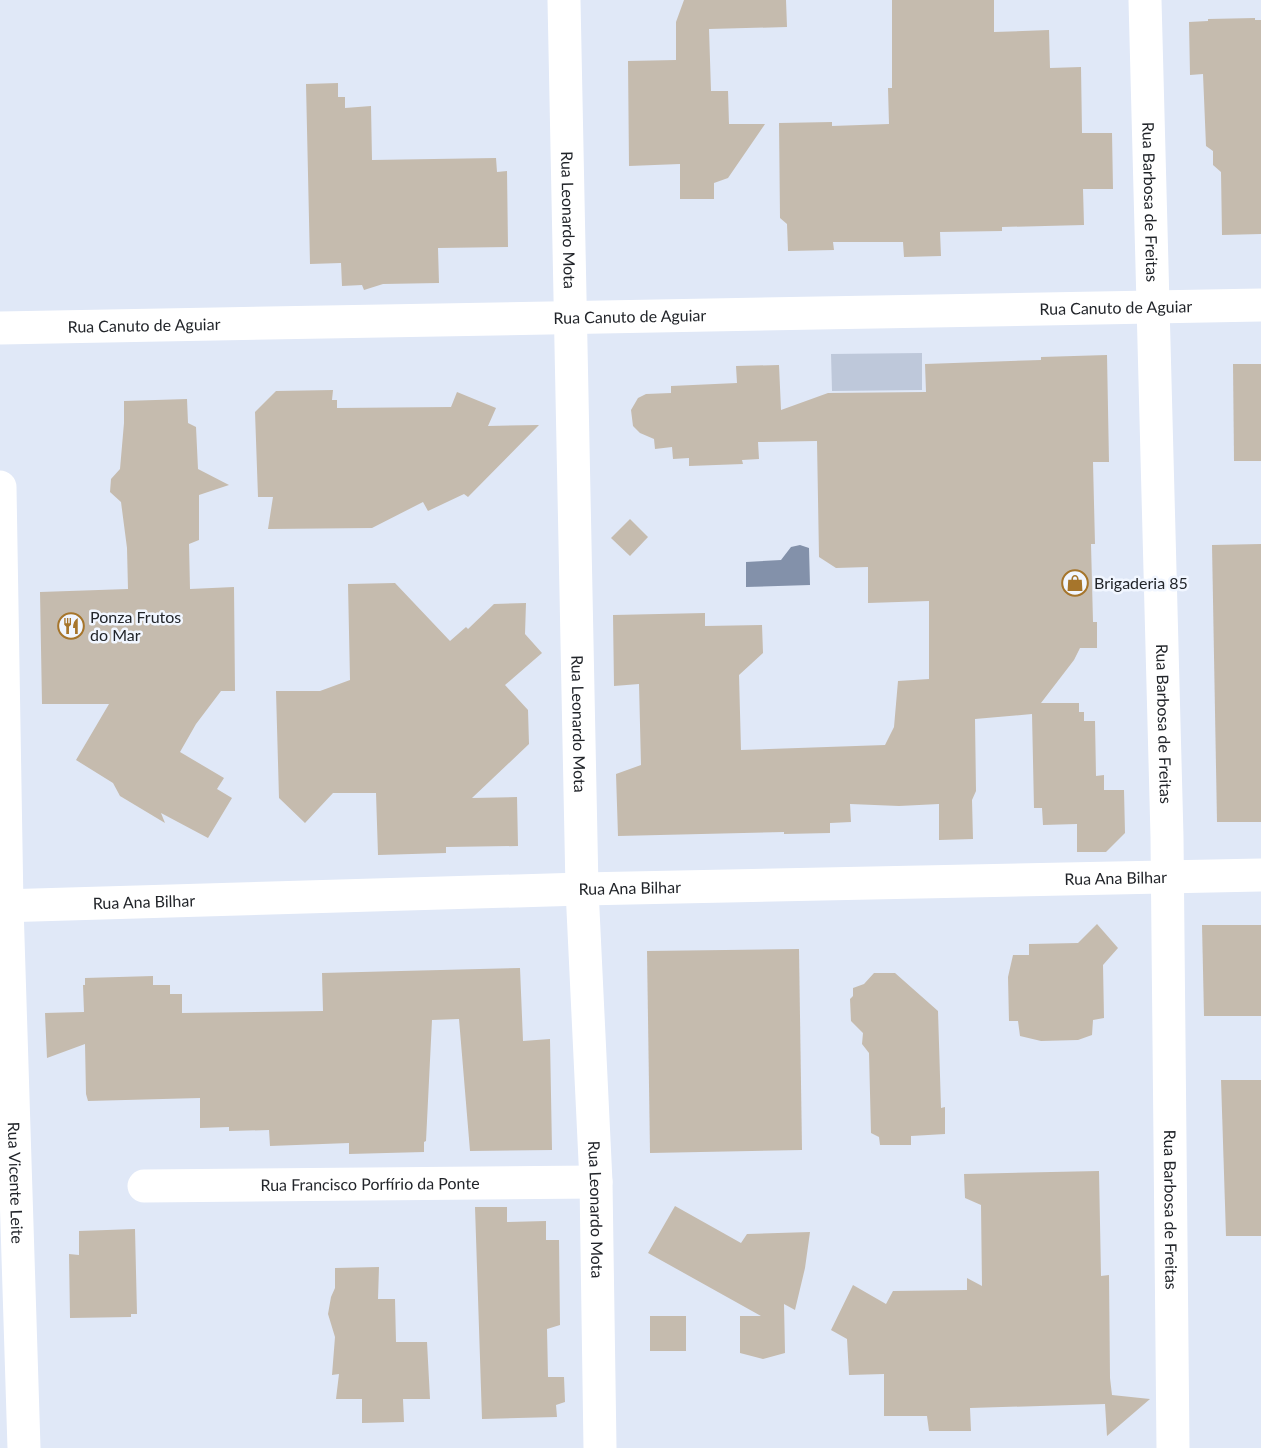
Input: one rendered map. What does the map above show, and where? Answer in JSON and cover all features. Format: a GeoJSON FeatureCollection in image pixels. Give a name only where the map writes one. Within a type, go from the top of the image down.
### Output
{"type":"FeatureCollection","features":[{"type":"Feature","properties":{"kind":"street","name":"Rua Leonardo Mota"},"geometry":{"type":"LineString","coordinates":[[564,0],[582,889],[596,1182],[600,1448]]}},
{"type":"Feature","properties":{"kind":"street","name":"Rua Barbosa de Freitas"},"geometry":{"type":"LineString","coordinates":[[1145,0],[1168,875],[1173,1448]]}},
{"type":"Feature","properties":{"kind":"street","name":"Rua Canuto de Aguiar"},"geometry":{"type":"LineString","coordinates":[[0,328],[1261,305]]}},
{"type":"Feature","properties":{"kind":"street","name":"Rua Vicente Leite"},"geometry":{"type":"LineString","coordinates":[[0,487],[4,906],[24,1448]]}},
{"type":"Feature","properties":{"kind":"street","name":"Rua Ana Bilhar"},"geometry":{"type":"LineString","coordinates":[[4,906],[582,889],[1168,875],[1261,875]]}},
{"type":"Feature","properties":{"kind":"street","name":"Rua Francisco Porfírio da Ponte"},"geometry":{"type":"LineString","coordinates":[[144,1186],[596,1182]]}},
{"type":"Feature","properties":{"kind":"shaded area"},"geometry":{"type":"Polygon","coordinates":[[[922,353],[922,390],[832,391],[831,354],[922,353]]]}},
{"type":"Feature","properties":{"kind":"shaded area"},"geometry":{"type":"Polygon","coordinates":[[[800,545],[809,548],[810,585],[746,587],[746,562],[781,560],[791,547],[800,545]]]}},
{"type":"Feature","properties":{"kind":"building"},"geometry":{"type":"Polygon","coordinates":[[[684,0],[786,0],[787,27],[709,29],[711,91],[728,91],[729,124],[765,124],[728,178],[714,183],[714,199],[680,199],[680,164],[629,166],[628,61],[676,60],[676,22],[684,0]]]}},
{"type":"Feature","properties":{"kind":"building"},"geometry":{"type":"Polygon","coordinates":[[[892,0],[994,0],[994,32],[1049,30],[1050,68],[1081,67],[1082,133],[1112,133],[1113,189],[1083,189],[1084,225],[1002,227],[1002,231],[940,232],[941,256],[904,257],[903,242],[833,242],[834,250],[788,251],[787,224],[780,218],[779,123],[832,122],[832,126],[889,124],[888,88],[892,88],[892,0]]]}},
{"type":"Feature","properties":{"kind":"building"},"geometry":{"type":"Polygon","coordinates":[[[1255,18],[1255,20],[1261,20],[1261,234],[1222,235],[1221,172],[1213,165],[1213,151],[1206,146],[1203,74],[1190,75],[1189,22],[1208,21],[1208,19],[1255,18]]]}},
{"type":"Feature","properties":{"kind":"building"},"geometry":{"type":"Polygon","coordinates":[[[338,83],[338,97],[345,97],[345,108],[371,106],[372,160],[496,158],[497,172],[507,171],[508,247],[438,248],[439,283],[383,284],[364,290],[362,285],[342,286],[341,263],[310,264],[306,84],[338,83]]]}},
{"type":"Feature","properties":{"kind":"building"},"geometry":{"type":"Polygon","coordinates":[[[1107,355],[1109,462],[1093,462],[1095,544],[1091,544],[1093,622],[1097,622],[1097,648],[1080,648],[1074,660],[1041,703],[1079,703],[1079,712],[1084,712],[1084,721],[1095,721],[1096,776],[1104,775],[1104,790],[1124,790],[1125,833],[1106,852],[1077,852],[1077,824],[1043,825],[1042,808],[1034,808],[1032,714],[975,719],[976,791],[972,800],[973,839],[939,840],[939,804],[899,806],[850,804],[851,822],[830,823],[830,833],[618,836],[616,774],[641,765],[639,684],[614,686],[613,615],[705,613],[705,626],[762,625],[763,653],[739,675],[741,750],[885,745],[894,727],[898,681],[929,679],[929,601],[868,603],[868,567],[836,568],[819,557],[817,441],[758,442],[759,459],[742,460],[743,464],[689,466],[689,458],[673,459],[672,447],[655,449],[654,439],[640,433],[633,426],[631,410],[638,398],[646,394],[671,393],[671,386],[737,383],[736,366],[779,365],[781,410],[828,393],[926,392],[925,364],[1107,355]]]}},
{"type":"Feature","properties":{"kind":"building"},"geometry":{"type":"Polygon","coordinates":[[[1233,364],[1261,364],[1261,461],[1234,461],[1233,364]]]}},
{"type":"Feature","properties":{"kind":"building"},"geometry":{"type":"Polygon","coordinates":[[[333,390],[332,400],[337,400],[337,408],[451,407],[457,392],[496,408],[488,426],[539,425],[468,497],[464,494],[428,511],[423,502],[372,528],[268,529],[273,497],[258,497],[255,412],[276,391],[333,390]]]}},
{"type":"Feature","properties":{"kind":"building"},"geometry":{"type":"Polygon","coordinates":[[[187,399],[188,423],[196,427],[198,469],[229,485],[199,495],[199,540],[189,544],[190,589],[234,587],[235,691],[221,691],[196,724],[180,752],[224,778],[217,789],[232,798],[208,838],[161,813],[165,823],[120,796],[113,783],[76,760],[109,704],[42,704],[40,592],[128,589],[127,548],[121,502],[110,492],[111,479],[120,469],[124,401],[187,399]]]}},
{"type":"Feature","properties":{"kind":"building"},"geometry":{"type":"Polygon","coordinates":[[[630,519],[648,537],[630,556],[611,538],[630,519]]]}},
{"type":"Feature","properties":{"kind":"building"},"geometry":{"type":"Polygon","coordinates":[[[1261,544],[1261,822],[1217,822],[1212,545],[1261,544]]]}},
{"type":"Feature","properties":{"kind":"building"},"geometry":{"type":"Polygon","coordinates":[[[395,583],[450,641],[466,627],[468,629],[494,604],[526,603],[525,634],[542,653],[505,685],[528,710],[529,744],[472,798],[517,797],[518,846],[446,847],[446,853],[378,855],[376,793],[333,793],[305,823],[279,798],[276,691],[320,691],[350,680],[348,584],[395,583]]]}},
{"type":"Feature","properties":{"kind":"building"},"geometry":{"type":"Polygon","coordinates":[[[1097,924],[1118,948],[1103,965],[1104,1018],[1093,1020],[1092,1035],[1078,1040],[1041,1041],[1020,1036],[1018,1021],[1009,1021],[1008,977],[1013,955],[1029,955],[1029,944],[1078,943],[1097,924]]]}},
{"type":"Feature","properties":{"kind":"building"},"geometry":{"type":"Polygon","coordinates":[[[1202,925],[1261,925],[1261,1016],[1204,1016],[1202,925]]]}},
{"type":"Feature","properties":{"kind":"building"},"geometry":{"type":"Polygon","coordinates":[[[799,949],[802,1150],[650,1153],[647,951],[799,949]]]}},
{"type":"Feature","properties":{"kind":"building"},"geometry":{"type":"Polygon","coordinates":[[[520,968],[523,1041],[550,1039],[552,1150],[470,1151],[459,1019],[432,1020],[424,1152],[349,1154],[349,1143],[270,1146],[269,1130],[229,1131],[229,1127],[200,1128],[200,1098],[88,1101],[85,1044],[47,1058],[45,1013],[84,1012],[85,978],[153,976],[153,985],[170,985],[170,994],[182,994],[182,1013],[323,1011],[322,973],[520,968]]]}},
{"type":"Feature","properties":{"kind":"building"},"geometry":{"type":"Polygon","coordinates":[[[874,973],[895,973],[938,1011],[941,1108],[945,1107],[945,1134],[911,1136],[911,1145],[880,1145],[879,1137],[871,1133],[869,1053],[862,1044],[863,1033],[851,1021],[850,999],[853,996],[853,988],[864,984],[874,973]]]}},
{"type":"Feature","properties":{"kind":"building"},"geometry":{"type":"Polygon","coordinates":[[[1221,1080],[1261,1080],[1261,1236],[1226,1236],[1221,1080]]]}},
{"type":"Feature","properties":{"kind":"building"},"geometry":{"type":"Polygon","coordinates":[[[1099,1171],[1101,1276],[1109,1275],[1112,1395],[1150,1399],[1107,1436],[1105,1404],[970,1408],[971,1431],[929,1431],[927,1416],[884,1416],[884,1374],[849,1375],[847,1339],[831,1330],[853,1285],[886,1304],[893,1291],[967,1290],[967,1278],[982,1286],[981,1205],[965,1198],[964,1174],[1099,1171]]]}},
{"type":"Feature","properties":{"kind":"building"},"geometry":{"type":"Polygon","coordinates":[[[675,1206],[741,1243],[747,1234],[810,1232],[805,1268],[795,1310],[784,1304],[785,1353],[763,1359],[740,1353],[740,1316],[761,1316],[648,1253],[675,1206]]]}},
{"type":"Feature","properties":{"kind":"building"},"geometry":{"type":"Polygon","coordinates":[[[475,1207],[507,1207],[507,1222],[546,1221],[546,1240],[559,1240],[560,1325],[547,1329],[548,1377],[564,1377],[565,1402],[556,1405],[557,1417],[482,1419],[475,1207]]]}},
{"type":"Feature","properties":{"kind":"building"},"geometry":{"type":"Polygon","coordinates":[[[135,1229],[137,1314],[131,1314],[131,1317],[70,1318],[69,1254],[79,1255],[79,1231],[135,1229]]]}},
{"type":"Feature","properties":{"kind":"building"},"geometry":{"type":"Polygon","coordinates":[[[379,1267],[378,1299],[395,1299],[396,1342],[427,1342],[430,1399],[403,1399],[404,1422],[362,1423],[362,1399],[336,1399],[339,1374],[332,1375],[335,1337],[328,1314],[335,1288],[335,1268],[379,1267]]]}},
{"type":"Feature","properties":{"kind":"building"},"geometry":{"type":"Polygon","coordinates":[[[650,1316],[686,1316],[686,1351],[650,1351],[650,1316]]]}},
{"type":"Feature","properties":{"kind":"place","name":"Brigaderia 85"},"geometry":{"type":"Point","coordinates":[1075,583]}},
{"type":"Feature","properties":{"kind":"place","name":"Ponza Frutos do Mar"},"geometry":{"type":"Point","coordinates":[71,626]}}]}
